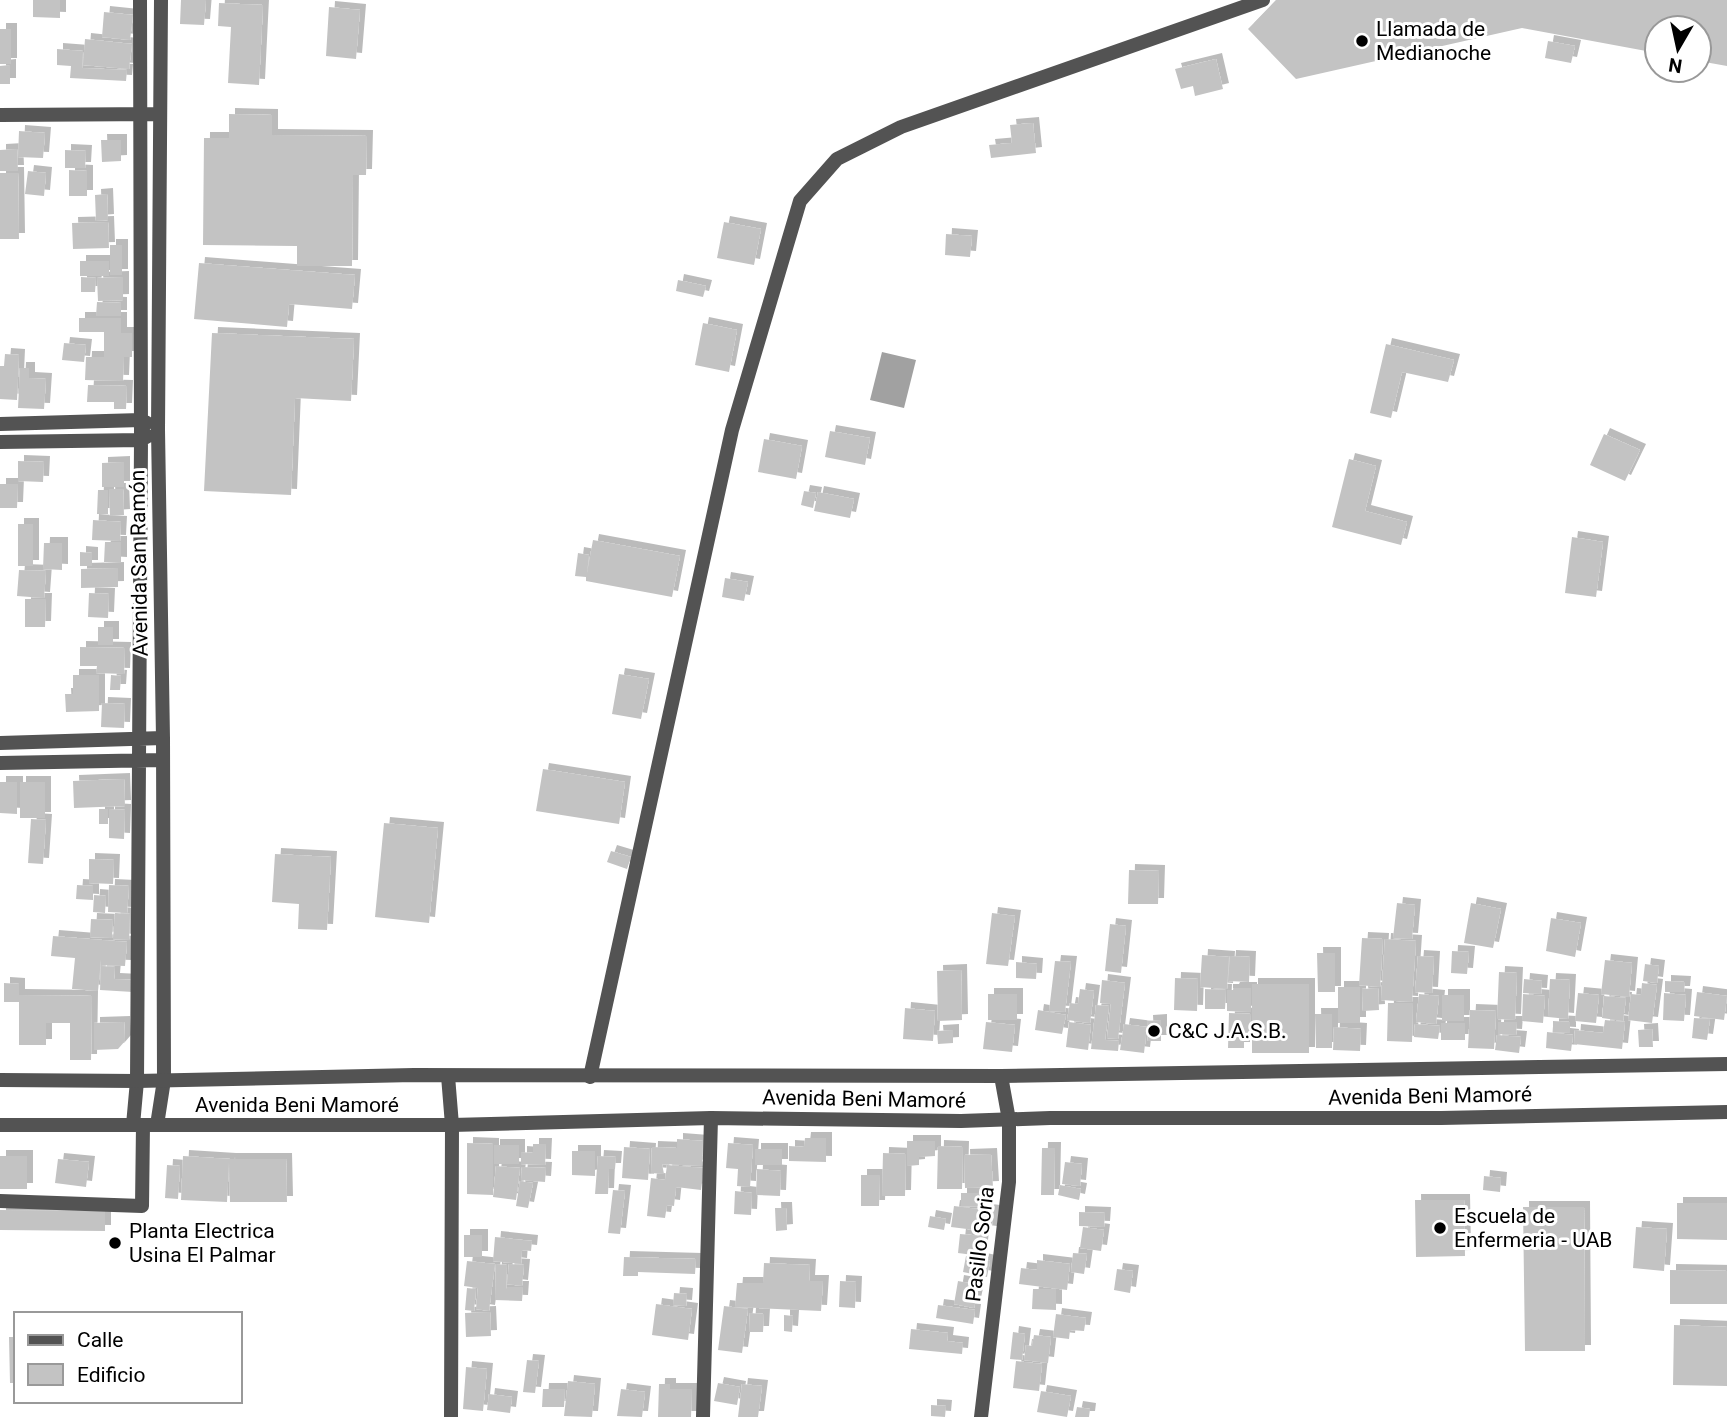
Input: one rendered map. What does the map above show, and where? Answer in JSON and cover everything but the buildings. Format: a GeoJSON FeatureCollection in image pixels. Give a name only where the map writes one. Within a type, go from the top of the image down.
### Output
{"type":"FeatureCollection","features":[{"type":"Feature","properties":{"kind":"street","name":"Avenida San Ramón"},"geometry":{"type":"LineString","coordinates":[[140,0],[141,439],[137,1081],[144,1125]]}},
{"type":"Feature","properties":{"kind":"street","name":"Avenida San Ramón"},"geometry":{"type":"LineString","coordinates":[[144,1125],[164,1080],[163,738],[158,430],[161,0]]}},
{"type":"Feature","properties":{"kind":"street"},"geometry":{"type":"LineString","coordinates":[[590,1077],[732,430],[800,201],[837,159],[901,127],[1263,0]]}},
{"type":"Feature","properties":{"kind":"street"},"geometry":{"type":"LineString","coordinates":[[0,115],[160,114]]}},
{"type":"Feature","properties":{"kind":"street"},"geometry":{"type":"LineString","coordinates":[[0,424],[141,419],[158,430],[141,439],[0,442]]}},
{"type":"Feature","properties":{"kind":"street"},"geometry":{"type":"LineString","coordinates":[[0,743],[163,738]]}},
{"type":"Feature","properties":{"kind":"street"},"geometry":{"type":"LineString","coordinates":[[0,762],[162,760]]}},
{"type":"Feature","properties":{"kind":"street","name":"Avenida Beni Mamoré"},"geometry":{"type":"LineString","coordinates":[[0,1080],[137,1081],[448,1076],[1001,1076],[1727,1064]]}},
{"type":"Feature","properties":{"kind":"street"},"geometry":{"type":"LineString","coordinates":[[448,1076],[452,1125],[451,1417]]}},
{"type":"Feature","properties":{"kind":"street","name":"Pasillo Soria"},"geometry":{"type":"LineString","coordinates":[[981,1417],[1009,1182],[1009,1120],[1001,1076]]}},
{"type":"Feature","properties":{"kind":"street","name":"Avenida Beni Mamoré"},"geometry":{"type":"LineString","coordinates":[[0,1125],[452,1125],[711,1118],[1441,1118],[1727,1112]]}},
{"type":"Feature","properties":{"kind":"street"},"geometry":{"type":"LineString","coordinates":[[703,1417],[711,1118]]}},
{"type":"Feature","properties":{"kind":"street"},"geometry":{"type":"LineString","coordinates":[[0,1201],[142,1206],[144,1125]]}},
{"type":"Feature","properties":{"kind":"shaded area"},"geometry":{"type":"Polygon","coordinates":[[[882,352],[916,360],[904,408],[870,400],[882,352]]]}},
{"type":"Feature","properties":{"kind":"place","name":"Llamada de Medianoche"},"geometry":{"type":"Point","coordinates":[1362,41]}},
{"type":"Feature","properties":{"kind":"place","name":"C&C J.A.S.B."},"geometry":{"type":"Point","coordinates":[1154,1031]}},
{"type":"Feature","properties":{"kind":"place","name":"Escuela de Enfermeria - UAB"},"geometry":{"type":"Point","coordinates":[1440,1228]}},
{"type":"Feature","properties":{"kind":"place","name":"Planta Electrica Usina El Palmar"},"geometry":{"type":"Point","coordinates":[115,1243]}}]}
